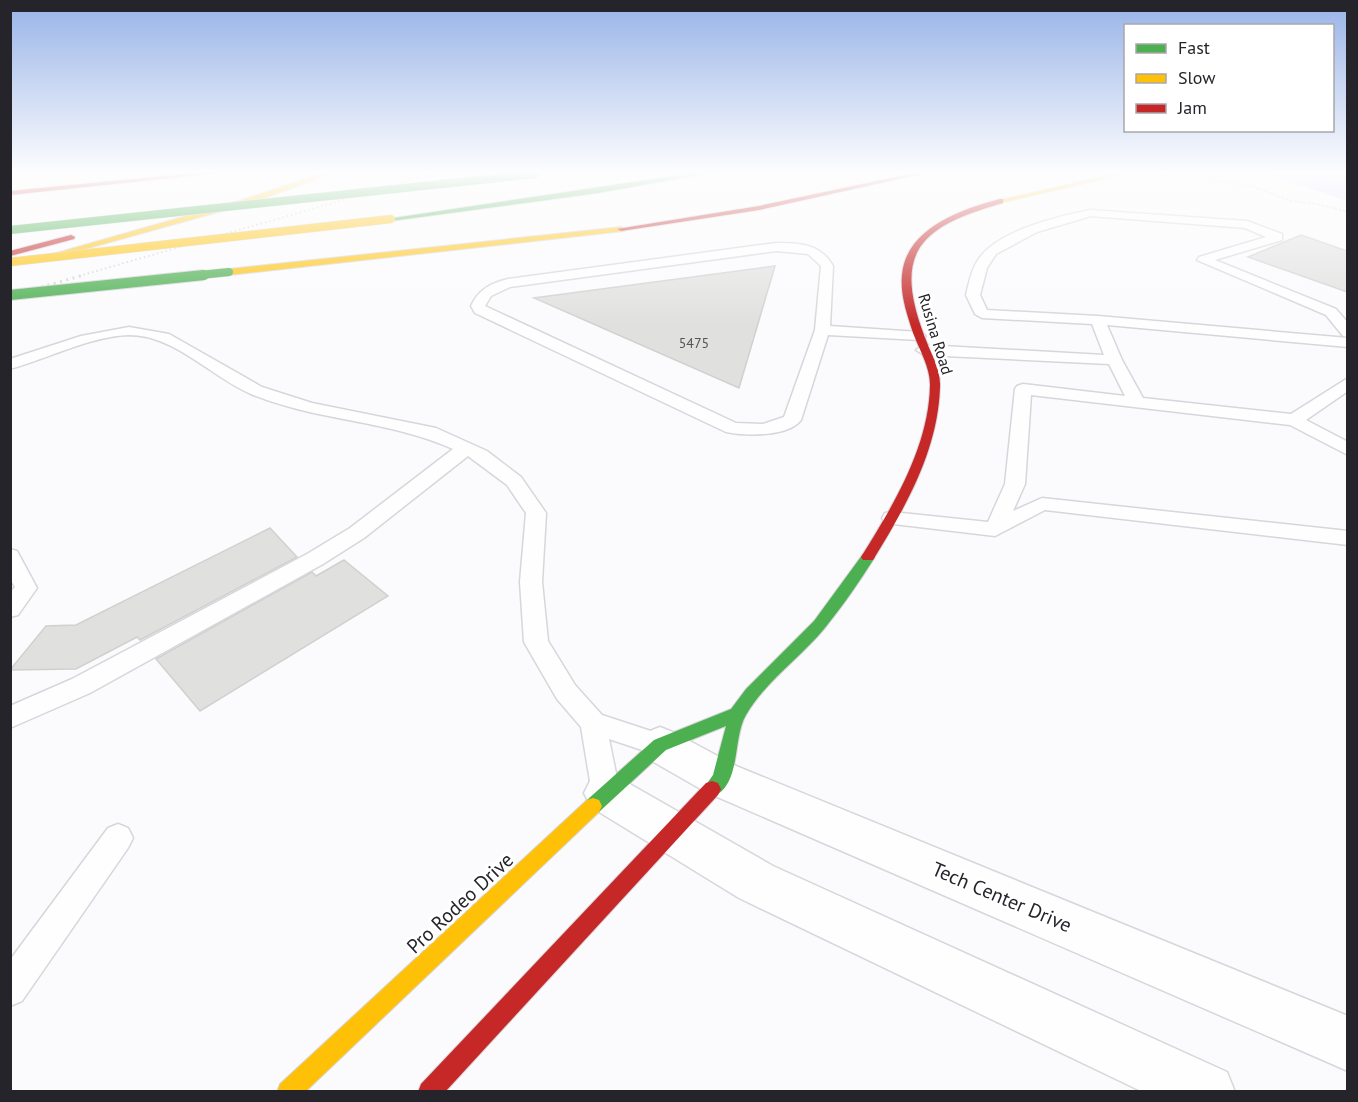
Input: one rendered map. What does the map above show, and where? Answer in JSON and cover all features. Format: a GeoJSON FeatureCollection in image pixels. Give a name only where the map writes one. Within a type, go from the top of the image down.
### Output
{"type":"FeatureCollection","features":[{"type":"Feature","properties":{"kind":"main road"},"geometry":{"type":"LineString","coordinates":[[10,230],[81,222]]}},
{"type":"Feature","properties":{"kind":"main road"},"geometry":{"type":"LineString","coordinates":[[10,254],[119,222]]}},
{"type":"Feature","properties":{"kind":"main road"},"geometry":{"type":"LineString","coordinates":[[10,264],[167,222]]}},
{"type":"Feature","properties":{"kind":"main road"},"geometry":{"type":"LineString","coordinates":[[10,264],[362,222]]}},
{"type":"Feature","properties":{"kind":"main road"},"geometry":{"type":"LineString","coordinates":[[10,295],[572,234],[656,222]]}},
{"type":"Feature","properties":{"kind":"main road","name":"Rusina Road"},"geometry":{"type":"LineString","coordinates":[[721,779],[737,714],[752,694],[819,625],[858,573],[892,518],[918,460],[933,414],[935,381],[910,310],[906,288],[907,266],[915,249],[930,233],[948,222]]}},
{"type":"Feature","properties":{"kind":"main road","name":"Rusina Road"},"geometry":{"type":"LineString","coordinates":[[660,745],[737,714]]}},
{"type":"Feature","properties":{"kind":"main road","name":"Pro Rodeo Drive"},"geometry":{"type":"LineString","coordinates":[[288,1092],[660,745]]}},
{"type":"Feature","properties":{"kind":"main road"},"geometry":{"type":"LineString","coordinates":[[429,1092],[721,779]]}},
{"type":"Feature","properties":{"kind":"street","name":"Tech Center Drive"},"geometry":{"type":"LineString","coordinates":[[660,745],[721,779],[1347,1044]]}},
{"type":"Feature","properties":{"kind":"street"},"geometry":{"type":"LineString","coordinates":[[606,793],[756,882],[1207,1092]]}},
{"type":"Feature","properties":{"kind":"lane"},"geometry":{"type":"LineString","coordinates":[[1056,222],[1008,240],[984,259],[973,295],[982,314],[1098,320],[1347,342]]}},
{"type":"Feature","properties":{"kind":"lane"},"geometry":{"type":"LineString","coordinates":[[1213,222],[1247,225],[1278,237],[1203,260],[1331,312],[1347,333]]}},
{"type":"Feature","properties":{"kind":"lane"},"geometry":{"type":"LineString","coordinates":[[776,247],[794,247],[816,253],[824,258],[827,266],[822,330],[792,420],[780,426],[748,430],[732,428],[480,310],[478,306],[480,298],[489,290],[508,284],[776,247]]}},
{"type":"Feature","properties":{"kind":"lane"},"geometry":{"type":"LineString","coordinates":[[1098,320],[1114,360],[1137,402]]}},
{"type":"Feature","properties":{"kind":"lane"},"geometry":{"type":"LineString","coordinates":[[822,330],[922,343],[1114,360]]}},
{"type":"Feature","properties":{"kind":"lane"},"geometry":{"type":"LineString","coordinates":[[10,364],[86,339],[129,331],[164,337],[256,390],[308,407],[430,432],[481,455],[514,481],[536,513],[531,582],[536,642],[566,692],[593,723],[606,793]]}},
{"type":"Feature","properties":{"kind":"lane"},"geometry":{"type":"LineString","coordinates":[[1294,420],[1347,383]]}},
{"type":"Feature","properties":{"kind":"lane"},"geometry":{"type":"LineString","coordinates":[[995,529],[1015,484],[1023,389],[1294,420],[1347,450]]}},
{"type":"Feature","properties":{"kind":"lane"},"geometry":{"type":"LineString","coordinates":[[10,718],[81,686],[315,559],[357,533],[466,448]]}},
{"type":"Feature","properties":{"kind":"lane"},"geometry":{"type":"LineString","coordinates":[[892,518],[995,529],[1042,504],[1347,538]]}},
{"type":"Feature","properties":{"kind":"lane"},"geometry":{"type":"LineString","coordinates":[[10,556],[26,588],[10,609]]}},
{"type":"Feature","properties":{"kind":"lane"},"geometry":{"type":"LineString","coordinates":[[593,723],[660,745]]}},
{"type":"Feature","properties":{"kind":"lane"},"geometry":{"type":"LineString","coordinates":[[10,989],[118,838]]}},
{"type":"Feature","properties":{"kind":"building"},"geometry":{"type":"Polygon","coordinates":[[[1301,235],[1347,251],[1347,292],[1248,257],[1301,235]]]}},
{"type":"Feature","properties":{"kind":"building"},"geometry":{"type":"Polygon","coordinates":[[[775,266],[739,388],[534,298],[775,266]]]}},
{"type":"Feature","properties":{"kind":"building"},"geometry":{"type":"Polygon","coordinates":[[[270,528],[297,557],[140,640],[137,637],[76,669],[10,670],[46,626],[76,625],[270,528]]]}},
{"type":"Feature","properties":{"kind":"building"},"geometry":{"type":"Polygon","coordinates":[[[344,560],[388,596],[200,711],[156,659],[312,572],[316,576],[344,560]]]}},
{"type":"Feature","properties":{"kind":"railway"},"geometry":{"type":"LineString","coordinates":[[79,276],[265,222]]}},
{"type":"Feature","properties":{"kind":"railway"},"geometry":{"type":"LineString","coordinates":[[10,296],[84,275]]}},
{"type":"Feature","properties":{"kind":"traffic: fast"},"geometry":{"type":"LineString","coordinates":[[10,230],[81,222]]}},
{"type":"Feature","properties":{"kind":"traffic: fast"},"geometry":{"type":"LineString","coordinates":[[10,295],[229,272]]}},
{"type":"Feature","properties":{"kind":"traffic: fast"},"geometry":{"type":"LineString","coordinates":[[712,789],[721,779],[737,714],[752,694],[819,625],[868,557]]}},
{"type":"Feature","properties":{"kind":"traffic: fast"},"geometry":{"type":"LineString","coordinates":[[593,806],[660,745],[737,714]]}},
{"type":"Feature","properties":{"kind":"traffic: slow"},"geometry":{"type":"LineString","coordinates":[[50,256],[171,222]]}},
{"type":"Feature","properties":{"kind":"traffic: slow"},"geometry":{"type":"LineString","coordinates":[[10,262],[361,222]]}},
{"type":"Feature","properties":{"kind":"traffic: slow"},"geometry":{"type":"LineString","coordinates":[[229,272],[621,229]]}},
{"type":"Feature","properties":{"kind":"traffic: slow"},"geometry":{"type":"LineString","coordinates":[[288,1092],[593,806]]}},
{"type":"Feature","properties":{"kind":"traffic: jam"},"geometry":{"type":"LineString","coordinates":[[621,229],[664,222]]}},
{"type":"Feature","properties":{"kind":"traffic: jam"},"geometry":{"type":"LineString","coordinates":[[868,557],[903,497],[928,431],[935,385],[933,372],[910,309],[906,292],[906,275],[912,253],[920,241],[945,222]]}},
{"type":"Feature","properties":{"kind":"traffic: jam"},"geometry":{"type":"LineString","coordinates":[[10,254],[71,237]]}},
{"type":"Feature","properties":{"kind":"traffic: jam"},"geometry":{"type":"LineString","coordinates":[[429,1092],[712,789]]}}]}
